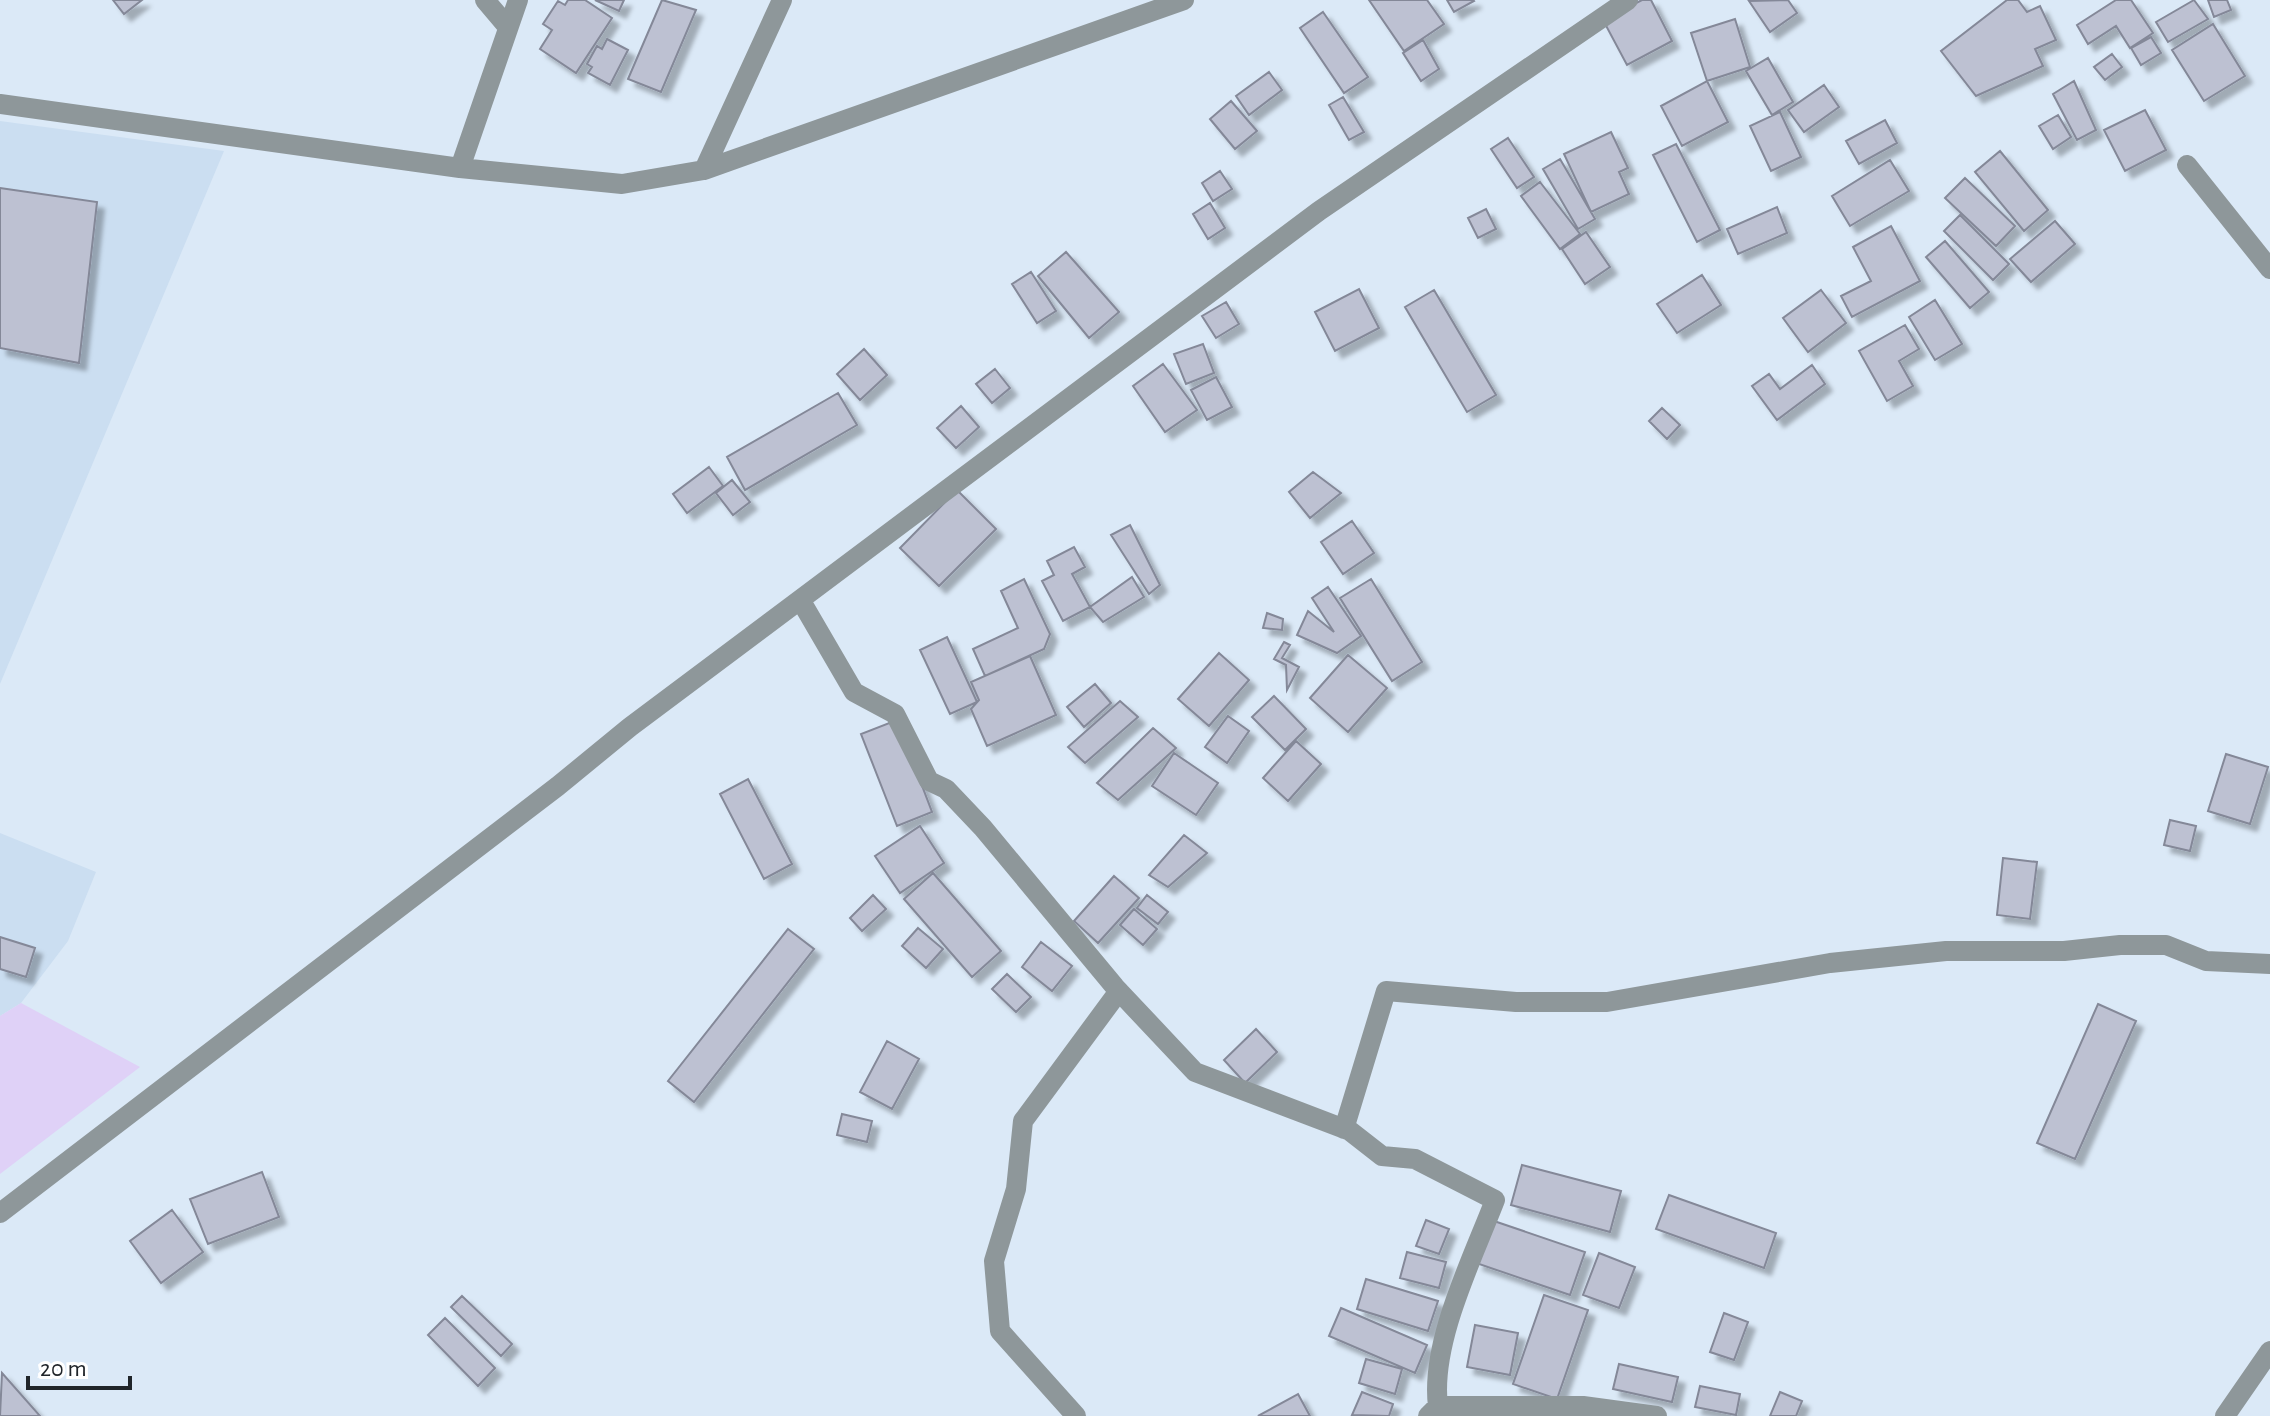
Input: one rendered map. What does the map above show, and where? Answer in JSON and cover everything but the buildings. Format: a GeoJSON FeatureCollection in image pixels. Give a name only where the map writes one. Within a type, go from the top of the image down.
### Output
{"type":"FeatureCollection","features":[{"type":"Feature","properties":{"kind":"street"},"geometry":{"type":"LineString","coordinates":[[485,0],[507,26]]}},
{"type":"Feature","properties":{"kind":"street"},"geometry":{"type":"LineString","coordinates":[[460,168],[518,0]]}},
{"type":"Feature","properties":{"kind":"street"},"geometry":{"type":"LineString","coordinates":[[704,170],[782,0]]}},
{"type":"Feature","properties":{"kind":"street"},"geometry":{"type":"LineString","coordinates":[[0,104],[460,168],[622,184],[704,170],[1184,0]]}},
{"type":"Feature","properties":{"kind":"street"},"geometry":{"type":"LineString","coordinates":[[0,1213],[558,786],[630,727],[1319,211],[1628,0]]}},
{"type":"Feature","properties":{"kind":"street"},"geometry":{"type":"LineString","coordinates":[[2187,165],[2270,269]]}},
{"type":"Feature","properties":{"kind":"street"},"geometry":{"type":"LineString","coordinates":[[801,601],[854,692],[895,714],[929,781],[946,789],[983,828],[1119,991],[1195,1072],[1344,1129],[1382,1156],[1415,1159],[1495,1200],[1460,1294],[1434,1378],[1433,1411],[1583,1406],[1657,1416]]}},
{"type":"Feature","properties":{"kind":"street"},"geometry":{"type":"LineString","coordinates":[[1344,1129],[1386,991],[1516,1002],[1607,1002],[1844,961],[1946,951],[2064,951],[2120,945],[2166,945],[2206,961],[2261,961],[2270,964]]}},
{"type":"Feature","properties":{"kind":"street"},"geometry":{"type":"LineString","coordinates":[[1076,1416],[1000,1331],[994,1261],[1016,1189],[1023,1121],[1119,991]]}},
{"type":"Feature","properties":{"kind":"street"},"geometry":{"type":"LineString","coordinates":[[2225,1416],[2270,1351]]}},
{"type":"Feature","properties":{"kind":"shaded area"},"geometry":{"type":"Polygon","coordinates":[[[0,121],[224,151],[0,684],[0,121]]]}},
{"type":"Feature","properties":{"kind":"shaded area"},"geometry":{"type":"Polygon","coordinates":[[[0,833],[96,872],[68,941],[21,1003],[0,1016],[0,833]]]}},
{"type":"Feature","properties":{"kind":"shaded area"},"geometry":{"type":"Polygon","coordinates":[[[21,1003],[140,1067],[0,1174],[0,1016],[21,1003]]]}}]}
